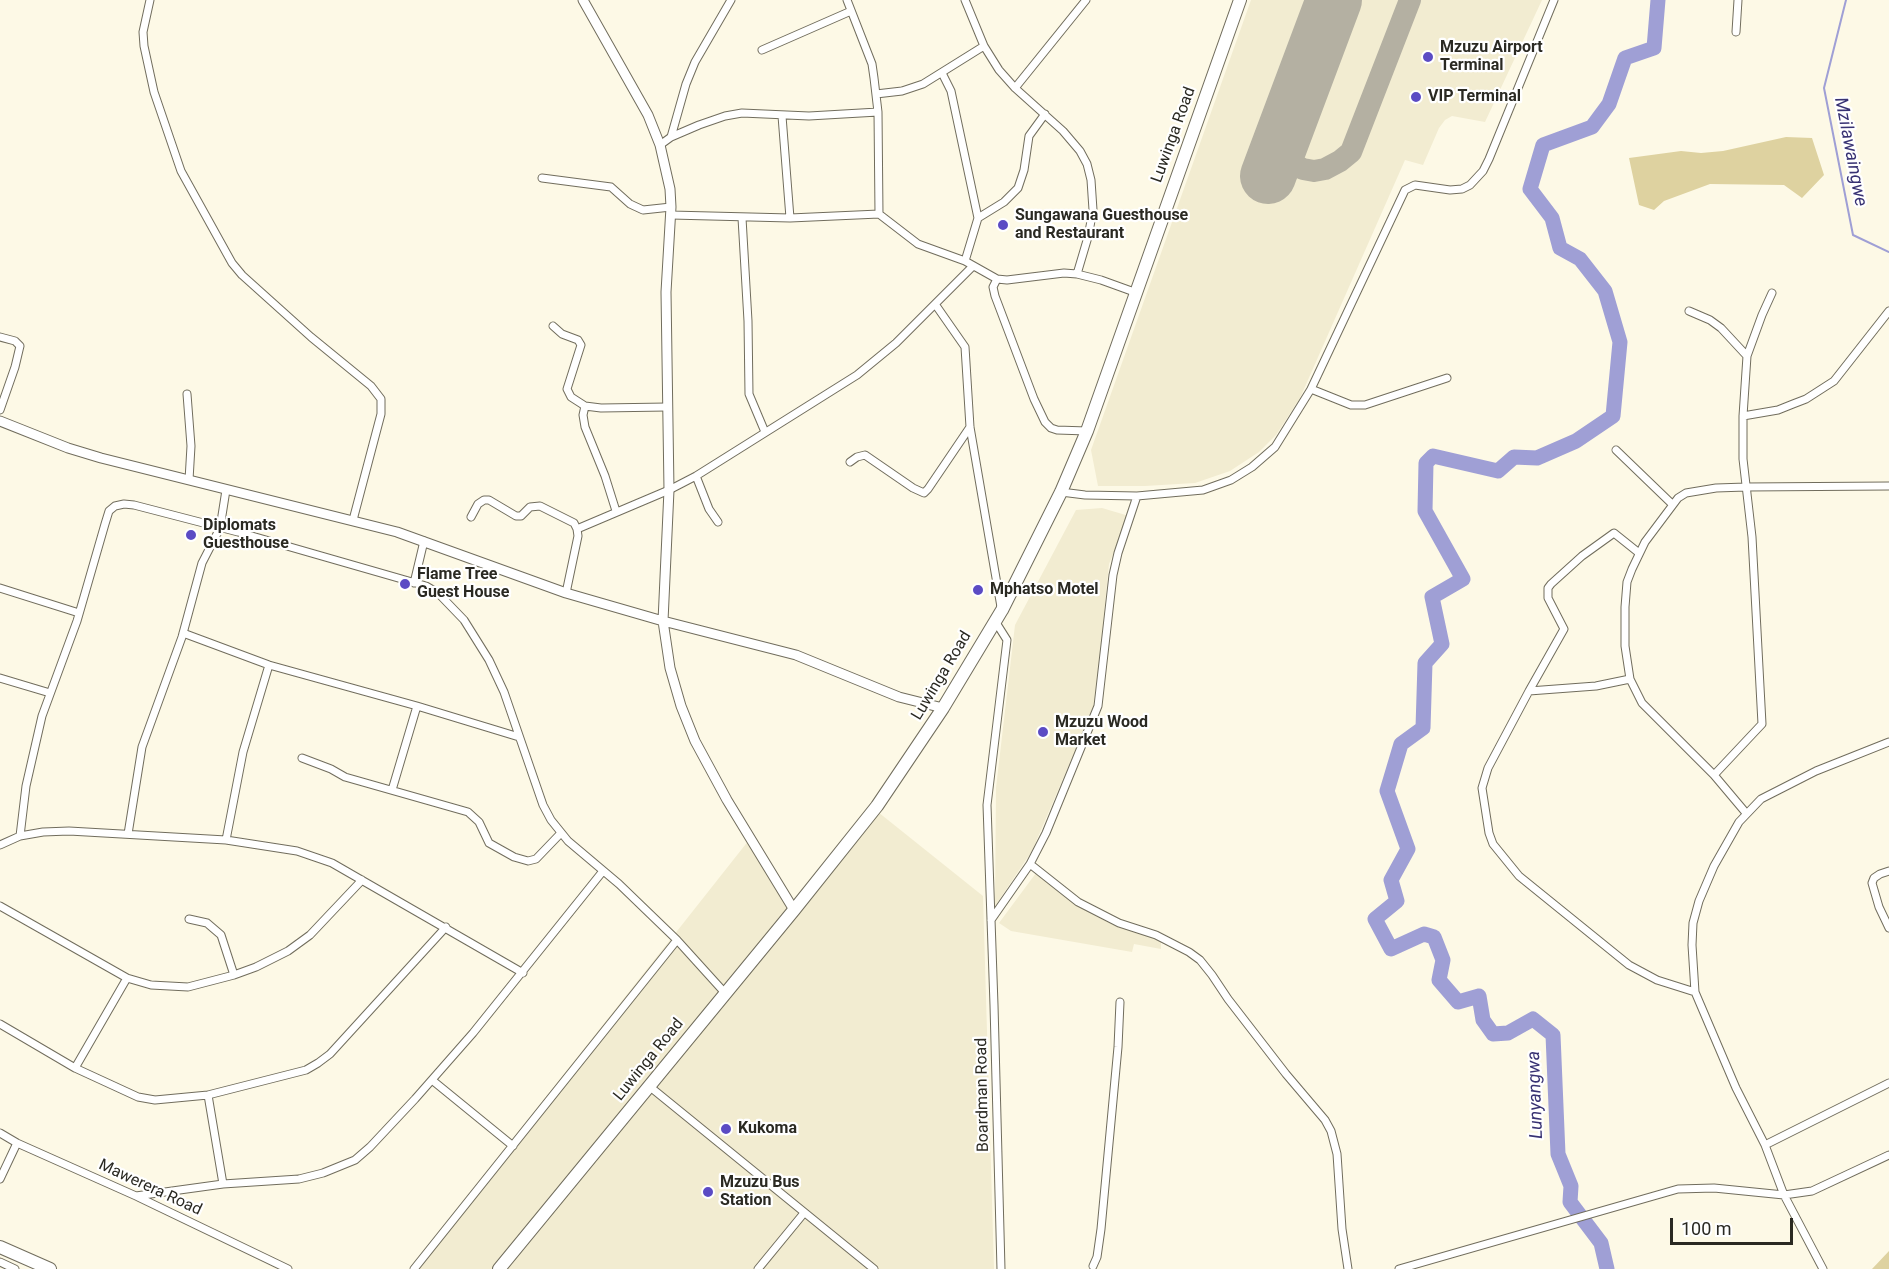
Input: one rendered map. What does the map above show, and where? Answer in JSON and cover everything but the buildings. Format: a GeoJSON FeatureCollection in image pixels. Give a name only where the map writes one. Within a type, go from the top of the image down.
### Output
{"type":"FeatureCollection","features":[{"type":"Feature","properties":{"kind":"highway","name":"Luwinga Road"},"geometry":{"type":"LineString","coordinates":[[499,1269],[877,806],[943,708],[1002,610],[1061,492],[1087,431],[1240,0]]}},
{"type":"Feature","properties":{"kind":"highway"},"geometry":{"type":"LineString","coordinates":[[0,1247],[50,1269]]}},
{"type":"Feature","properties":{"kind":"street"},"geometry":{"type":"LineString","coordinates":[[150,0],[143,32],[154,92],[181,171],[232,263],[242,275],[311,337],[371,386],[381,399],[381,414],[353,520]]}},
{"type":"Feature","properties":{"kind":"street"},"geometry":{"type":"LineString","coordinates":[[583,0],[648,115],[660,145],[670,189],[671,211],[666,292],[669,490],[663,621],[670,668],[687,724],[727,800],[794,910]]}},
{"type":"Feature","properties":{"kind":"street"},"geometry":{"type":"LineString","coordinates":[[671,137],[692,68],[731,0]]}},
{"type":"Feature","properties":{"kind":"street"},"geometry":{"type":"LineString","coordinates":[[848,0],[872,64],[878,112],[879,213]]}},
{"type":"Feature","properties":{"kind":"street"},"geometry":{"type":"LineString","coordinates":[[965,0],[984,46],[999,70],[1015,88],[1063,131],[1080,151],[1091,180],[1094,198],[1091,224],[1077,274]]}},
{"type":"Feature","properties":{"kind":"street"},"geometry":{"type":"LineString","coordinates":[[1015,88],[1086,0]]}},
{"type":"Feature","properties":{"kind":"street"},"geometry":{"type":"LineString","coordinates":[[1061,492],[1137,496],[1203,490],[1231,480],[1245,472],[1275,447],[1311,389],[1405,190],[1415,185],[1450,190],[1462,189],[1483,171],[1554,0]]}},
{"type":"Feature","properties":{"kind":"street"},"geometry":{"type":"LineString","coordinates":[[1736,32],[1738,0]]}},
{"type":"Feature","properties":{"kind":"street"},"geometry":{"type":"LineString","coordinates":[[762,50],[851,11]]}},
{"type":"Feature","properties":{"kind":"street"},"geometry":{"type":"LineString","coordinates":[[876,94],[924,84],[984,46]]}},
{"type":"Feature","properties":{"kind":"street"},"geometry":{"type":"LineString","coordinates":[[942,73],[951,91],[978,218],[964,261]]}},
{"type":"Feature","properties":{"kind":"street"},"geometry":{"type":"LineString","coordinates":[[660,145],[671,137],[726,116],[741,113],[782,116],[878,112]]}},
{"type":"Feature","properties":{"kind":"street"},"geometry":{"type":"LineString","coordinates":[[978,218],[1004,202],[1018,188],[1024,170],[1029,136],[1045,114]]}},
{"type":"Feature","properties":{"kind":"street"},"geometry":{"type":"LineString","coordinates":[[782,116],[790,218]]}},
{"type":"Feature","properties":{"kind":"street"},"geometry":{"type":"LineString","coordinates":[[542,178],[611,187],[630,204],[644,210],[742,218],[879,213],[918,244],[964,261],[997,279],[1007,280],[1064,273],[1077,274],[1137,293]]}},
{"type":"Feature","properties":{"kind":"street"},"geometry":{"type":"LineString","coordinates":[[742,218],[748,321],[749,394],[765,432]]}},
{"type":"Feature","properties":{"kind":"street"},"geometry":{"type":"LineString","coordinates":[[577,529],[669,490],[696,476],[857,375],[896,343],[973,266]]}},
{"type":"Feature","properties":{"kind":"street"},"geometry":{"type":"LineString","coordinates":[[997,279],[993,287],[995,296],[1045,422],[1057,430],[1087,431]]}},
{"type":"Feature","properties":{"kind":"street"},"geometry":{"type":"LineString","coordinates":[[1714,775],[1762,724],[1752,537],[1743,459],[1743,416],[1747,356],[1758,323],[1773,293]]}},
{"type":"Feature","properties":{"kind":"street"},"geometry":{"type":"LineString","coordinates":[[935,304],[965,347],[970,427],[1002,610]]}},
{"type":"Feature","properties":{"kind":"street"},"geometry":{"type":"LineString","coordinates":[[1689,311],[1710,320],[1721,328],[1747,356]]}},
{"type":"Feature","properties":{"kind":"street"},"geometry":{"type":"LineString","coordinates":[[1743,416],[1778,410],[1806,399],[1834,381],[1886,314]]}},
{"type":"Feature","properties":{"kind":"street"},"geometry":{"type":"LineString","coordinates":[[1886,314],[1889,325]]}},
{"type":"Feature","properties":{"kind":"street"},"geometry":{"type":"LineString","coordinates":[[553,326],[562,334],[578,340],[581,345],[567,389],[571,397],[585,406],[637,409],[667,407]]}},
{"type":"Feature","properties":{"kind":"street"},"geometry":{"type":"LineString","coordinates":[[0,336],[15,341],[21,346],[0,410]]}},
{"type":"Feature","properties":{"kind":"street"},"geometry":{"type":"LineString","coordinates":[[1311,389],[1351,405],[1365,405],[1448,378]]}},
{"type":"Feature","properties":{"kind":"street"},"geometry":{"type":"LineString","coordinates":[[187,394],[191,446],[189,480]]}},
{"type":"Feature","properties":{"kind":"street"},"geometry":{"type":"LineString","coordinates":[[585,406],[583,416],[585,427],[616,511]]}},
{"type":"Feature","properties":{"kind":"street"},"geometry":{"type":"LineString","coordinates":[[0,422],[84,453],[353,520],[424,542],[566,593],[796,655],[899,697],[943,708]]}},
{"type":"Feature","properties":{"kind":"street"},"geometry":{"type":"LineString","coordinates":[[850,462],[865,455],[924,493],[970,427]]}},
{"type":"Feature","properties":{"kind":"street"},"geometry":{"type":"LineString","coordinates":[[1616,450],[1672,504]]}},
{"type":"Feature","properties":{"kind":"street"},"geometry":{"type":"LineString","coordinates":[[696,476],[709,510],[718,522]]}},
{"type":"Feature","properties":{"kind":"street"},"geometry":{"type":"LineString","coordinates":[[1746,813],[1714,775],[1642,703],[1630,679],[1625,646],[1624,607],[1628,582],[1639,554],[1672,504],[1686,493],[1716,488],[1889,486]]}},
{"type":"Feature","properties":{"kind":"street"},"geometry":{"type":"LineString","coordinates":[[128,834],[142,747],[183,633],[202,563],[220,528],[226,490]]}},
{"type":"Feature","properties":{"kind":"street"},"geometry":{"type":"LineString","coordinates":[[991,920],[1030,864],[1046,833],[1098,706],[1113,575],[1137,496]]}},
{"type":"Feature","properties":{"kind":"street"},"geometry":{"type":"LineString","coordinates":[[471,517],[478,504],[489,500],[516,516],[521,516],[530,507],[540,506],[574,523],[578,536],[566,593]]}},
{"type":"Feature","properties":{"kind":"street"},"geometry":{"type":"LineString","coordinates":[[20,836],[32,756],[50,693],[79,613],[105,524],[110,511],[115,506],[134,505],[426,586],[438,593],[464,620],[489,660],[504,692],[543,805],[561,833],[677,940],[725,993]]}},
{"type":"Feature","properties":{"kind":"street"},"geometry":{"type":"LineString","coordinates":[[1639,554],[1614,533],[1582,556],[1551,584],[1547,592],[1548,598],[1564,629],[1488,768],[1482,788],[1489,833],[1493,844],[1519,876],[1629,965],[1657,980],[1695,992]]}},
{"type":"Feature","properties":{"kind":"street"},"geometry":{"type":"LineString","coordinates":[[414,583],[424,542]]}},
{"type":"Feature","properties":{"kind":"street"},"geometry":{"type":"LineString","coordinates":[[0,588],[79,613]]}},
{"type":"Feature","properties":{"kind":"street","name":"Boardman Road"},"geometry":{"type":"LineString","coordinates":[[995,621],[1007,640],[987,805],[1001,1269]]}},
{"type":"Feature","properties":{"kind":"street"},"geometry":{"type":"LineString","coordinates":[[183,633],[269,665],[519,737]]}},
{"type":"Feature","properties":{"kind":"street"},"geometry":{"type":"LineString","coordinates":[[226,840],[243,752],[269,665]]}},
{"type":"Feature","properties":{"kind":"street"},"geometry":{"type":"LineString","coordinates":[[0,678],[50,693]]}},
{"type":"Feature","properties":{"kind":"street"},"geometry":{"type":"LineString","coordinates":[[1529,691],[1596,686],[1630,679]]}},
{"type":"Feature","properties":{"kind":"street"},"geometry":{"type":"LineString","coordinates":[[392,790],[417,706]]}},
{"type":"Feature","properties":{"kind":"street"},"geometry":{"type":"LineString","coordinates":[[1823,1269],[1784,1196],[1765,1145],[1714,1039],[1695,992],[1692,945],[1694,923],[1699,901],[1714,866],[1739,822],[1761,799],[1784,786],[1889,742]]}},
{"type":"Feature","properties":{"kind":"street"},"geometry":{"type":"LineString","coordinates":[[302,758],[345,777],[468,812],[479,822],[489,843],[514,858],[528,861],[536,859],[561,833]]}},
{"type":"Feature","properties":{"kind":"street"},"geometry":{"type":"LineString","coordinates":[[0,845],[20,836],[69,831],[226,840],[297,851],[332,863],[523,973]]}},
{"type":"Feature","properties":{"kind":"street"},"geometry":{"type":"LineString","coordinates":[[1030,864],[1078,902],[1119,923],[1156,935],[1189,952],[1200,960],[1212,975],[1278,1065],[1325,1120],[1331,1131],[1337,1154],[1342,1229],[1348,1269]]}},
{"type":"Feature","properties":{"kind":"street"},"geometry":{"type":"LineString","coordinates":[[136,1196],[223,1184],[298,1179],[322,1173],[355,1160],[432,1080],[523,973],[603,871]]}},
{"type":"Feature","properties":{"kind":"street"},"geometry":{"type":"LineString","coordinates":[[1889,871],[1874,878],[1872,883],[1889,928]]}},
{"type":"Feature","properties":{"kind":"street"},"geometry":{"type":"LineString","coordinates":[[0,906],[127,978],[152,985],[188,987],[234,975],[288,951],[310,935],[362,880]]}},
{"type":"Feature","properties":{"kind":"street"},"geometry":{"type":"LineString","coordinates":[[189,919],[207,923],[220,935],[234,975]]}},
{"type":"Feature","properties":{"kind":"street"},"geometry":{"type":"LineString","coordinates":[[0,1024],[75,1068],[149,1100],[208,1095],[306,1070],[318,1063],[337,1046],[446,927]]}},
{"type":"Feature","properties":{"kind":"street"},"geometry":{"type":"LineString","coordinates":[[414,1269],[677,940]]}},
{"type":"Feature","properties":{"kind":"street"},"geometry":{"type":"LineString","coordinates":[[75,1068],[127,978]]}},
{"type":"Feature","properties":{"kind":"street"},"geometry":{"type":"LineString","coordinates":[[1093,1266],[1097,1257],[1101,1229],[1120,1002]]}},
{"type":"Feature","properties":{"kind":"street"},"geometry":{"type":"LineString","coordinates":[[432,1080],[513,1146]]}},
{"type":"Feature","properties":{"kind":"street"},"geometry":{"type":"LineString","coordinates":[[1765,1145],[1889,1083]]}},
{"type":"Feature","properties":{"kind":"street"},"geometry":{"type":"LineString","coordinates":[[649,1086],[874,1269]]}},
{"type":"Feature","properties":{"kind":"street"},"geometry":{"type":"LineString","coordinates":[[208,1095],[223,1184]]}},
{"type":"Feature","properties":{"kind":"street","name":"Mawerera Road"},"geometry":{"type":"LineString","coordinates":[[0,1133],[288,1269]]}},
{"type":"Feature","properties":{"kind":"street"},"geometry":{"type":"LineString","coordinates":[[0,1179],[17,1143]]}},
{"type":"Feature","properties":{"kind":"street"},"geometry":{"type":"LineString","coordinates":[[1399,1269],[1678,1189],[1705,1188],[1784,1196],[1812,1191],[1889,1155]]}},
{"type":"Feature","properties":{"kind":"street"},"geometry":{"type":"LineString","coordinates":[[758,1269],[804,1213]]}},
{"type":"Feature","properties":{"kind":"street"},"geometry":{"type":"LineString","coordinates":[[0,1262],[15,1269]]}},
{"type":"Feature","properties":{"kind":"shaded area"},"geometry":{"type":"Polygon","coordinates":[[[1251,0],[1542,0],[1485,122],[1452,116],[1445,120],[1439,128],[1423,165],[1405,160],[1300,398],[1276,435],[1259,452],[1230,471],[1195,483],[1098,486],[1091,450],[1251,0]]]}},
{"type":"Feature","properties":{"kind":"shaded area"},"geometry":{"type":"Polygon","coordinates":[[[1786,137],[1812,138],[1824,175],[1802,198],[1784,185],[1710,184],[1664,201],[1654,210],[1639,205],[1629,158],[1681,151],[1701,153],[1723,151],[1786,137]]]}},
{"type":"Feature","properties":{"kind":"shaded area","name":"Mzuzu Wood Market"},"geometry":{"type":"Polygon","coordinates":[[[1102,508],[1129,516],[1109,564],[1095,704],[1032,851],[995,906],[996,788],[1015,625],[1076,510],[1102,508]]]}},
{"type":"Feature","properties":{"kind":"shaded area"},"geometry":{"type":"Polygon","coordinates":[[[878,812],[983,896],[994,1269],[410,1269],[749,840],[799,912],[878,812]]]}},
{"type":"Feature","properties":{"kind":"shaded area"},"geometry":{"type":"Polygon","coordinates":[[[1036,873],[1064,896],[1102,918],[1127,929],[1161,938],[1161,949],[1134,944],[1132,952],[1011,931],[999,923],[1036,873]]]}},
{"type":"Feature","properties":{"kind":"shaded area"},"geometry":{"type":"Polygon","coordinates":[[[1889,1251],[1889,1269],[1872,1269],[1889,1251]]]}},
{"type":"Feature","properties":{"kind":"waterway","name":"Lunyangwa"},"geometry":{"type":"LineString","coordinates":[[1607,1269],[1601,1243],[1570,1202],[1571,1186],[1558,1154],[1553,1035],[1533,1019],[1508,1033],[1493,1034],[1483,1020],[1479,996],[1458,1002],[1439,980],[1443,960],[1434,937],[1424,934],[1391,949],[1375,919],[1397,901],[1391,880],[1408,849],[1387,791],[1401,744],[1423,728],[1425,663],[1442,644],[1432,597],[1463,579],[1425,511],[1426,463],[1433,456],[1498,471],[1514,457],[1537,458],[1576,441],[1613,416],[1620,342],[1605,291],[1580,259],[1560,248],[1552,218],[1530,189],[1543,145],[1592,127],[1609,104],[1625,58],[1654,48],[1658,0]]}},
{"type":"Feature","properties":{"kind":"waterway","name":"Mzilawaingwe"},"geometry":{"type":"LineString","coordinates":[[1846,0],[1824,88],[1853,235],[1889,252]]}},
{"type":"Feature","properties":{"kind":"taxiway"},"geometry":{"type":"LineString","coordinates":[[1283,135],[1289,155],[1295,165],[1303,169],[1314,171],[1325,169],[1351,152],[1410,0]]}},
{"type":"Feature","properties":{"kind":"runway"},"geometry":{"type":"LineString","coordinates":[[1268,176],[1334,0]]}},
{"type":"Feature","properties":{"kind":"place","name":"Mzuzu Airport Terminal"},"geometry":{"type":"Point","coordinates":[1428,57]}},
{"type":"Feature","properties":{"kind":"place","name":"VIP Terminal"},"geometry":{"type":"Point","coordinates":[1416,97]}},
{"type":"Feature","properties":{"kind":"place","name":"Sungawana Guesthouse and Restaurant"},"geometry":{"type":"Point","coordinates":[1003,225]}},
{"type":"Feature","properties":{"kind":"place","name":"Diplomats Guesthouse"},"geometry":{"type":"Point","coordinates":[191,535]}},
{"type":"Feature","properties":{"kind":"place","name":"Flame Tree Guest House"},"geometry":{"type":"Point","coordinates":[405,584]}},
{"type":"Feature","properties":{"kind":"place","name":"Mphatso Motel"},"geometry":{"type":"Point","coordinates":[978,590]}},
{"type":"Feature","properties":{"kind":"place","name":"Mzuzu Wood Market"},"geometry":{"type":"Point","coordinates":[1043,732]}},
{"type":"Feature","properties":{"kind":"place","name":"Kukoma"},"geometry":{"type":"Point","coordinates":[726,1129]}},
{"type":"Feature","properties":{"kind":"place","name":"Mzuzu Bus Station"},"geometry":{"type":"Point","coordinates":[708,1192]}}]}
